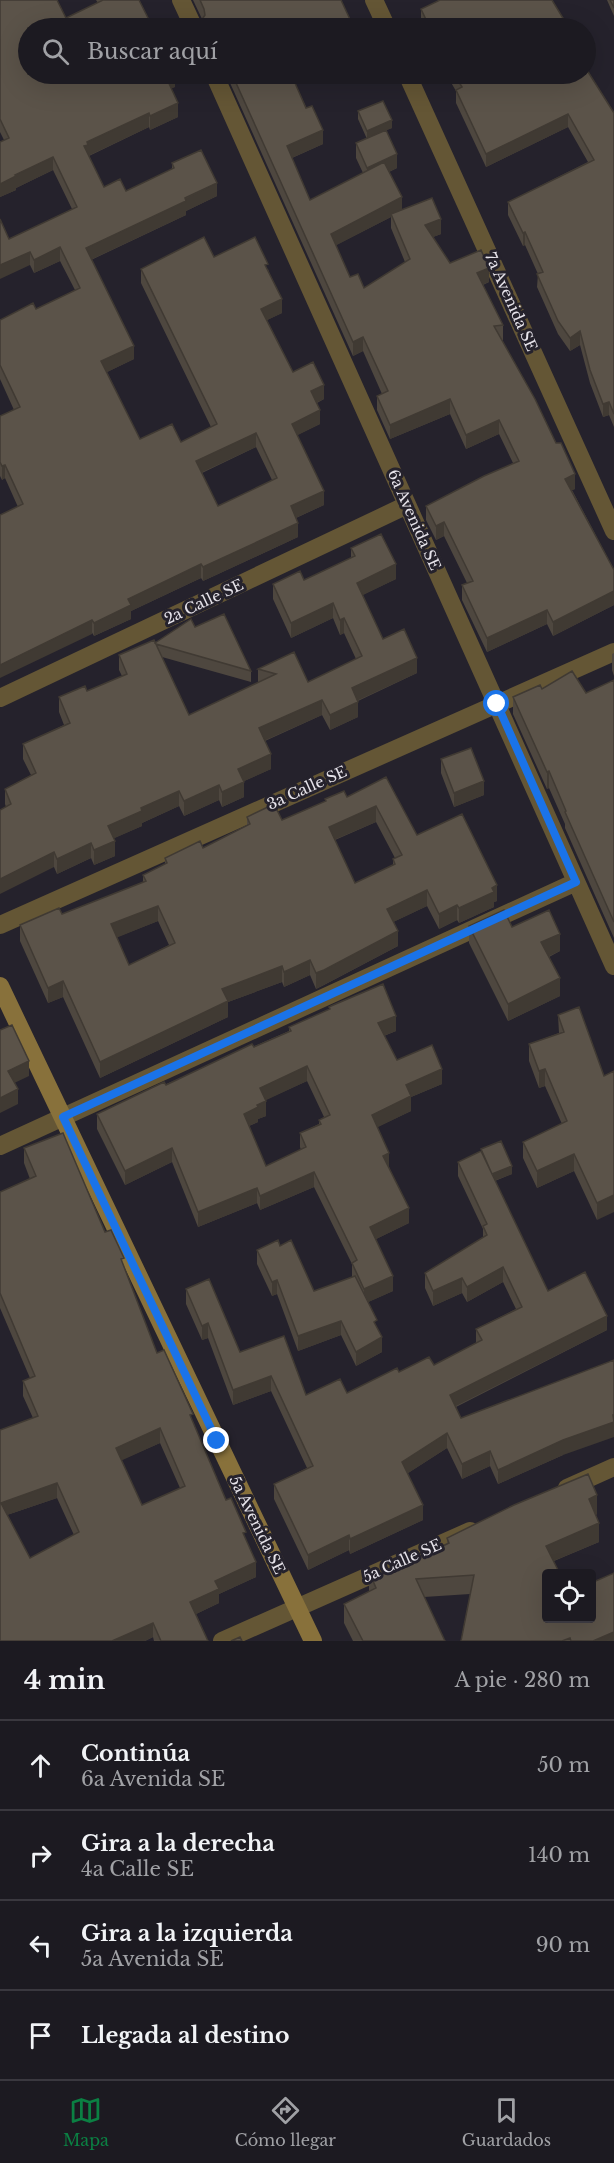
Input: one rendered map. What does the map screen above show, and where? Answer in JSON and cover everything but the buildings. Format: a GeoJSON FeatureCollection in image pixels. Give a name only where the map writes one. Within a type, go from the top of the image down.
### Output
{"type":"FeatureCollection","features":[{"type":"Feature","properties":{"kind":"street"},"geometry":{"type":"LineString","coordinates":[[181,0],[189,18]]}},
{"type":"Feature","properties":{"kind":"street"},"geometry":{"type":"LineString","coordinates":[[374,0],[382,18]]}},
{"type":"Feature","properties":{"kind":"street","name":"6a Avenida SE"},"geometry":{"type":"LineString","coordinates":[[218,84],[614,966]]}},
{"type":"Feature","properties":{"kind":"street","name":"7a Avenida SE"},"geometry":{"type":"LineString","coordinates":[[412,84],[614,531]]}},
{"type":"Feature","properties":{"kind":"street","name":"2a Calle SE"},"geometry":{"type":"LineString","coordinates":[[0,699],[407,505]]}},
{"type":"Feature","properties":{"kind":"street","name":"3a Calle SE"},"geometry":{"type":"LineString","coordinates":[[0,925],[614,652]]}},
{"type":"Feature","properties":{"kind":"street"},"geometry":{"type":"LineString","coordinates":[[0,1146],[576,882]]}},
{"type":"Feature","properties":{"kind":"street","name":"5a Avenida SE"},"geometry":{"type":"LineString","coordinates":[[0,986],[313,1641]]}},
{"type":"Feature","properties":{"kind":"street"},"geometry":{"type":"LineString","coordinates":[[548,1496],[614,1467]]}},
{"type":"Feature","properties":{"kind":"street","name":"5a Calle SE"},"geometry":{"type":"LineString","coordinates":[[222,1641],[483,1525]]}},
{"type":"Feature","properties":{"kind":"route"},"geometry":{"type":"LineString","coordinates":[[217,1441],[63,1117],[576,882],[497,704]]}}]}
